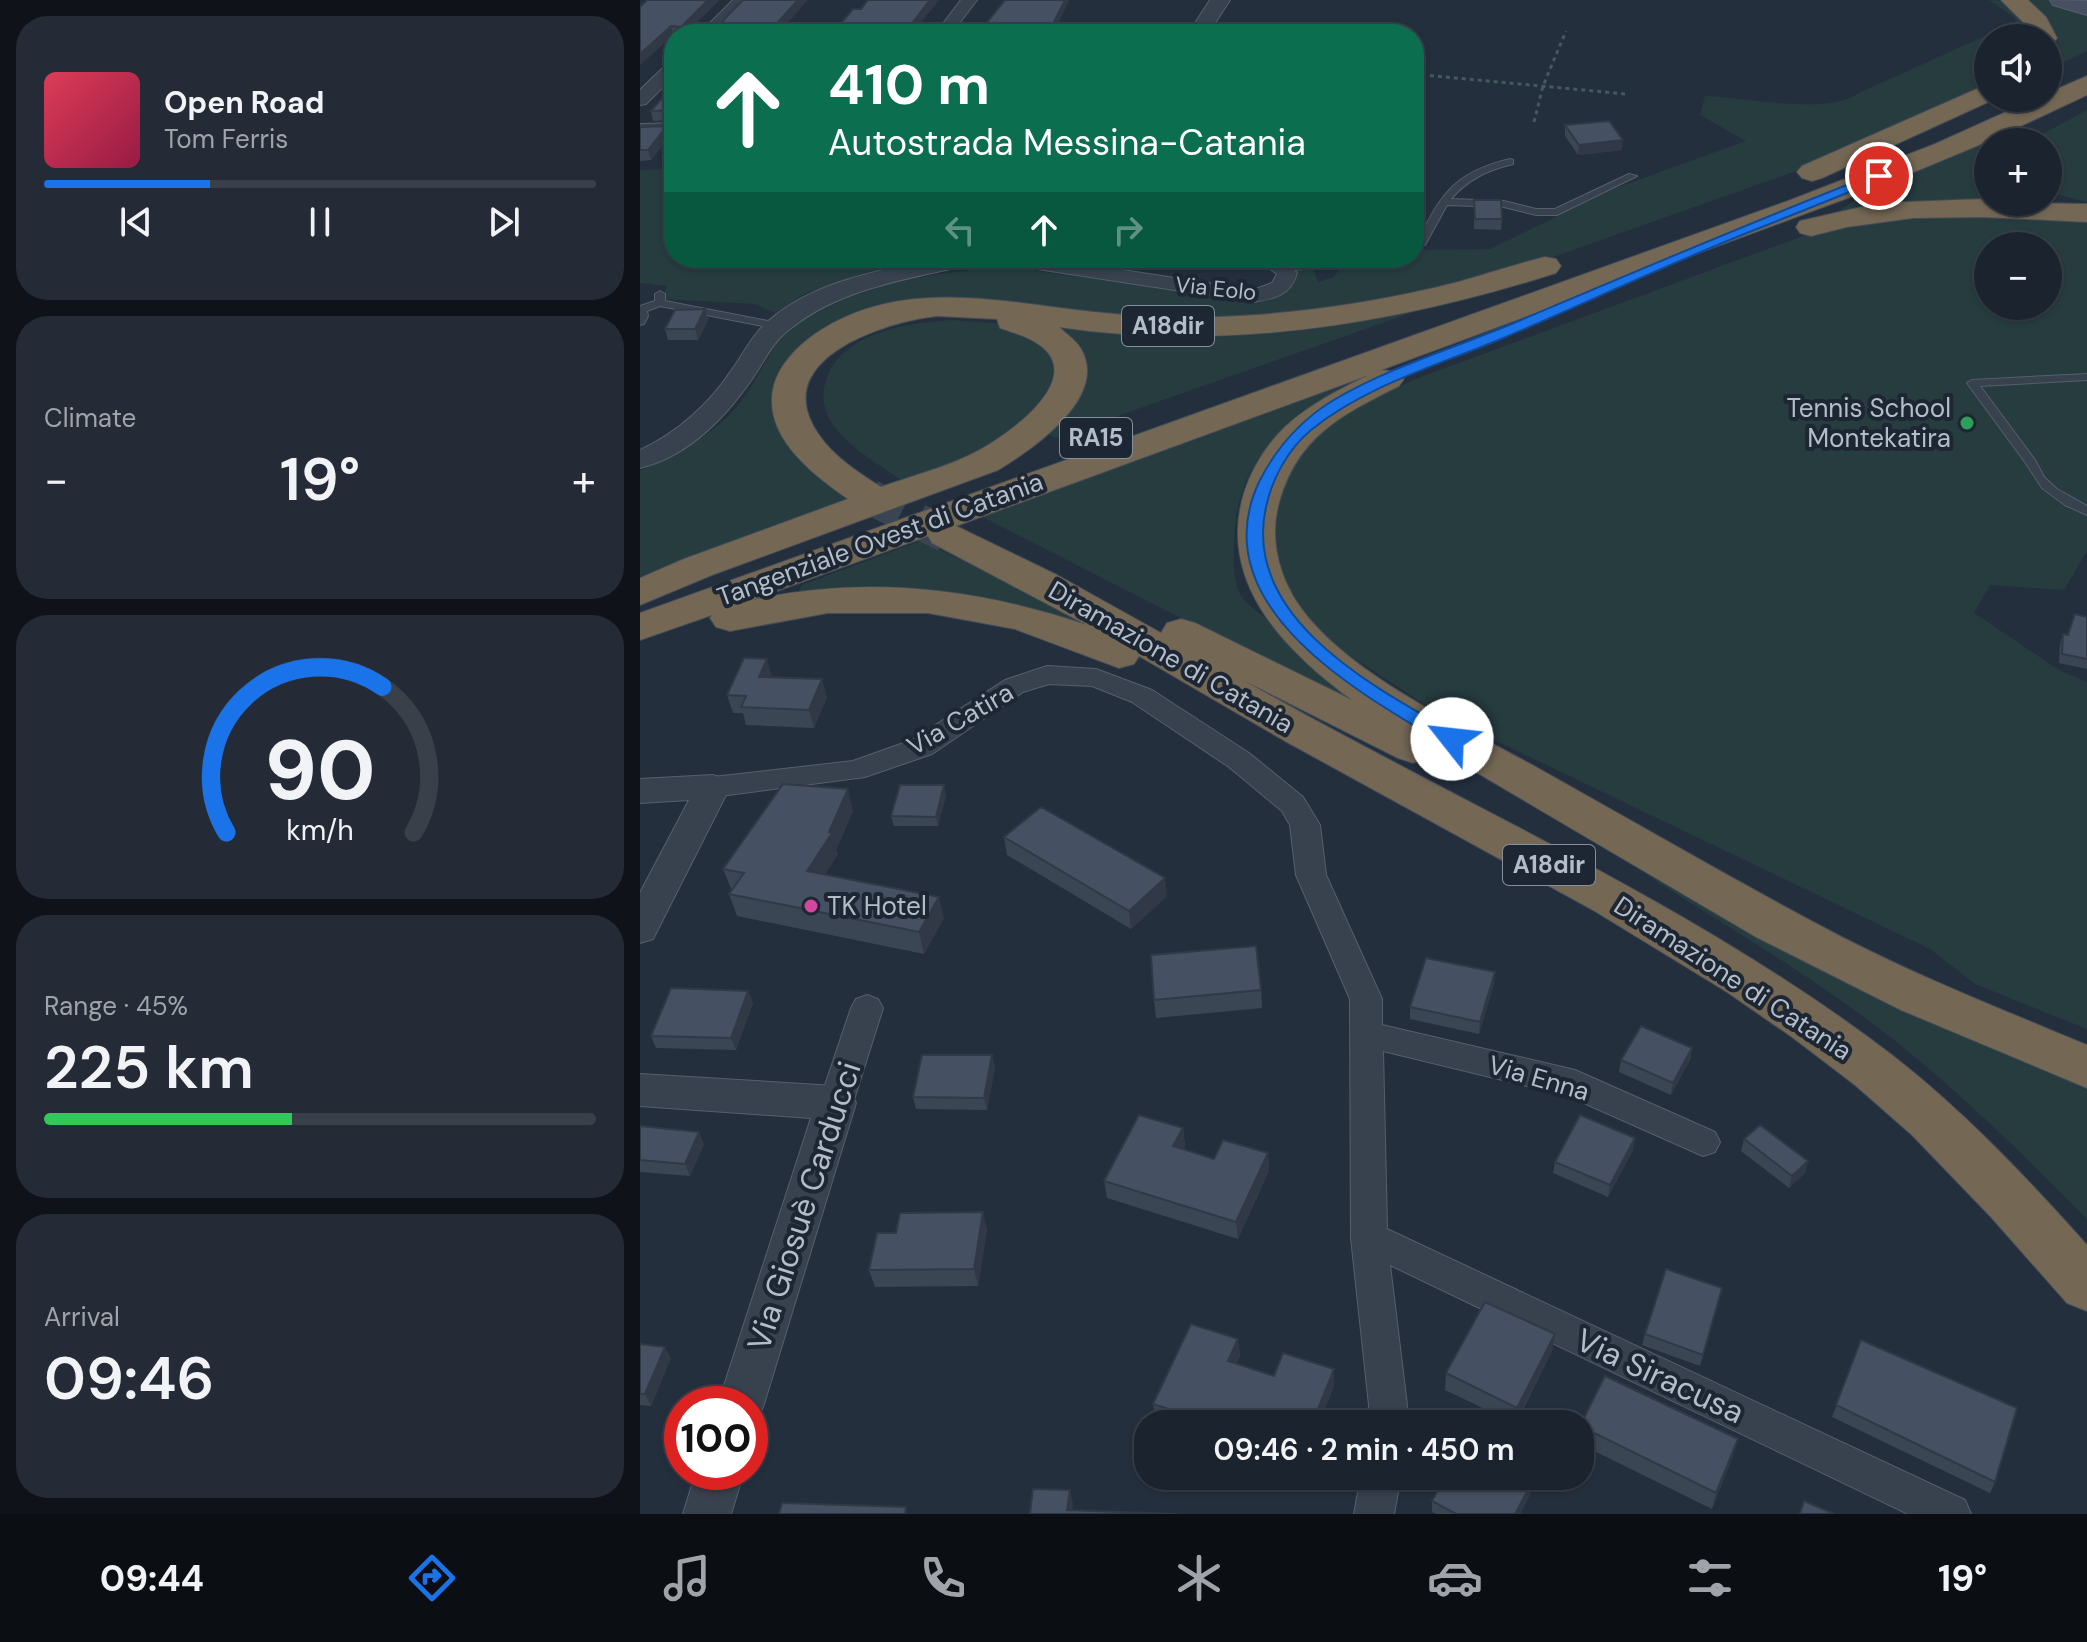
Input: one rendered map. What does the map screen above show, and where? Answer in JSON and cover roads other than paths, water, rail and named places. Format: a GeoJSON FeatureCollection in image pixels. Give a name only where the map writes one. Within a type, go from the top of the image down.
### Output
{"type":"FeatureCollection","features":[{"type":"Feature","properties":{"kind":"highway"},"geometry":{"type":"LineString","coordinates":[[2013,0],[2038,24]]}},
{"type":"Feature","properties":{"kind":"highway"},"geometry":{"type":"LineString","coordinates":[[2062,75],[2087,63]]}},
{"type":"Feature","properties":{"kind":"highway"},"geometry":{"type":"LineString","coordinates":[[1569,286],[1799,207],[1945,151],[2087,84]]}},
{"type":"Feature","properties":{"kind":"highway"},"geometry":{"type":"LineString","coordinates":[[1744,206],[1783,184],[1974,98]]}},
{"type":"Feature","properties":{"kind":"highway"},"geometry":{"type":"LineString","coordinates":[[2031,128],[2087,99]]}},
{"type":"Feature","properties":{"kind":"highway"},"geometry":{"type":"LineString","coordinates":[[1798,936],[1654,851],[1426,725],[1365,689],[1330,663],[1289,620],[1273,598],[1258,563],[1255,543],[1257,508],[1279,457],[1303,429],[1337,404],[1414,366],[1492,337],[1569,286],[1708,218],[1986,112]]}},
{"type":"Feature","properties":{"kind":"highway"},"geometry":{"type":"LineString","coordinates":[[2062,201],[2087,207]]}},
{"type":"Feature","properties":{"kind":"highway"},"geometry":{"type":"LineString","coordinates":[[1569,286],[1855,215],[1936,207],[2087,213]]}},
{"type":"Feature","properties":{"kind":"highway","name":"A18dir"},"geometry":{"type":"LineString","coordinates":[[640,593],[698,567],[940,480],[1007,451],[1039,427],[1066,392],[1070,359],[1058,342],[1033,327],[1001,318],[946,315],[908,320],[873,330],[833,353],[819,370],[810,391],[811,412],[816,425],[882,493],[829,468],[805,443],[789,402],[793,380],[807,358],[847,329],[882,315],[919,307],[958,304],[1129,325],[1212,326],[1321,319],[1434,299],[1629,238],[1708,218]]}},
{"type":"Feature","properties":{"kind":"highway","name":"Tangenziale Ovest di Catania"},"geometry":{"type":"LineString","coordinates":[[640,627],[1569,286]]}},
{"type":"Feature","properties":{"kind":"highway","name":"Tangenziale Ovest di Catania"},"geometry":{"type":"LineString","coordinates":[[640,601],[1569,286]]}},
{"type":"Feature","properties":{"kind":"highway","name":"Diramazione di Catania"},"geometry":{"type":"LineString","coordinates":[[2087,1067],[1919,996],[958,531],[1253,706],[1661,926],[1833,1040],[1874,1070],[1950,1137],[1995,1182],[2087,1285]]}},
{"type":"Feature","properties":{"kind":"highway"},"geometry":{"type":"LineString","coordinates":[[640,645],[750,613],[849,599],[909,599],[967,605],[1057,628],[1157,674],[1589,907],[1755,1005],[1833,1040]]}},
{"type":"Feature","properties":{"kind":"highway"},"geometry":{"type":"LineString","coordinates":[[1073,599],[1584,859],[1725,937],[1831,1008],[1924,1078],[2019,1164],[2087,1240]]}},
{"type":"Feature","properties":{"kind":"highway"},"geometry":{"type":"LineString","coordinates":[[1499,791],[1654,851],[1952,988],[2087,1044]]}},
{"type":"Feature","properties":{"kind":"main road"},"geometry":{"type":"LineString","coordinates":[[2061,0],[2087,6]]}},
{"type":"Feature","properties":{"kind":"main road"},"geometry":{"type":"LineString","coordinates":[[2073,0],[2087,6]]}},
{"type":"Feature","properties":{"kind":"street"},"geometry":{"type":"LineString","coordinates":[[717,24],[742,0]]}},
{"type":"Feature","properties":{"kind":"street"},"geometry":{"type":"LineString","coordinates":[[951,24],[969,0]]}},
{"type":"Feature","properties":{"kind":"street"},"geometry":{"type":"LineString","coordinates":[[1204,24],[1220,0]]}},
{"type":"Feature","properties":{"kind":"street"},"geometry":{"type":"LineString","coordinates":[[640,100],[664,77]]}},
{"type":"Feature","properties":{"kind":"street"},"geometry":{"type":"LineString","coordinates":[[640,129],[664,128]]}},
{"type":"Feature","properties":{"kind":"street"},"geometry":{"type":"LineString","coordinates":[[640,460],[678,440],[709,418],[778,326],[817,301],[846,289],[927,268]]}},
{"type":"Feature","properties":{"kind":"street","name":"Via Eolo"},"geometry":{"type":"LineString","coordinates":[[1070,268],[1253,296],[1276,291],[1285,282],[1287,273],[1280,268]]}},
{"type":"Feature","properties":{"kind":"street","name":"Via Catira"},"geometry":{"type":"LineString","coordinates":[[640,791],[713,787],[855,770],[922,747],[1014,686],[1047,675],[1096,678],[1142,696],[1239,760],[1293,804],[1305,825],[1311,875],[1366,999],[1368,1034]]}},
{"type":"Feature","properties":{"kind":"street"},"geometry":{"type":"LineString","coordinates":[[640,929],[713,787]]}},
{"type":"Feature","properties":{"kind":"street","name":"Via Giosuè Carducci"},"geometry":{"type":"LineString","coordinates":[[747,1386],[867,1008]]}},
{"type":"Feature","properties":{"kind":"street"},"geometry":{"type":"LineString","coordinates":[[1368,1034],[1369,1238],[1388,1410]]}},
{"type":"Feature","properties":{"kind":"street","name":"Via Enna"},"geometry":{"type":"LineString","coordinates":[[1368,1034],[1575,1084],[1703,1142]]}},
{"type":"Feature","properties":{"kind":"street"},"geometry":{"type":"LineString","coordinates":[[640,1090],[836,1103]]}},
{"type":"Feature","properties":{"kind":"street","name":"Via Siracusa"},"geometry":{"type":"LineString","coordinates":[[1369,1238],[1951,1514]]}},
{"type":"Feature","properties":{"kind":"street"},"geometry":{"type":"LineString","coordinates":[[707,1514],[714,1490]]}},
{"type":"Feature","properties":{"kind":"street"},"geometry":{"type":"LineString","coordinates":[[1374,1514],[1378,1490]]}},
{"type":"Feature","properties":{"kind":"lane"},"geometry":{"type":"LineString","coordinates":[[1424,239],[1445,202],[1463,179],[1483,167],[1510,162]]}},
{"type":"Feature","properties":{"kind":"lane"},"geometry":{"type":"LineString","coordinates":[[1445,202],[1504,204],[1536,212],[1557,212],[1632,176]]}},
{"type":"Feature","properties":{"kind":"lane"},"geometry":{"type":"LineString","coordinates":[[640,322],[643,316],[641,309],[660,299],[778,326]]}},
{"type":"Feature","properties":{"kind":"lane"},"geometry":{"type":"LineString","coordinates":[[2087,377],[1972,383],[2031,462],[2035,477],[2067,502],[2087,511]]}},
{"type":"Feature","properties":{"kind":"tunnel"},"geometry":{"type":"LineString","coordinates":[[870,497],[946,535]]}},
{"type":"Feature","properties":{"kind":"place","name":"Tennis School Montekatira"},"geometry":{"type":"Point","coordinates":[1967,423]}},
{"type":"Feature","properties":{"kind":"place","name":"TK Hotel"},"geometry":{"type":"Point","coordinates":[811,906]}}]}
